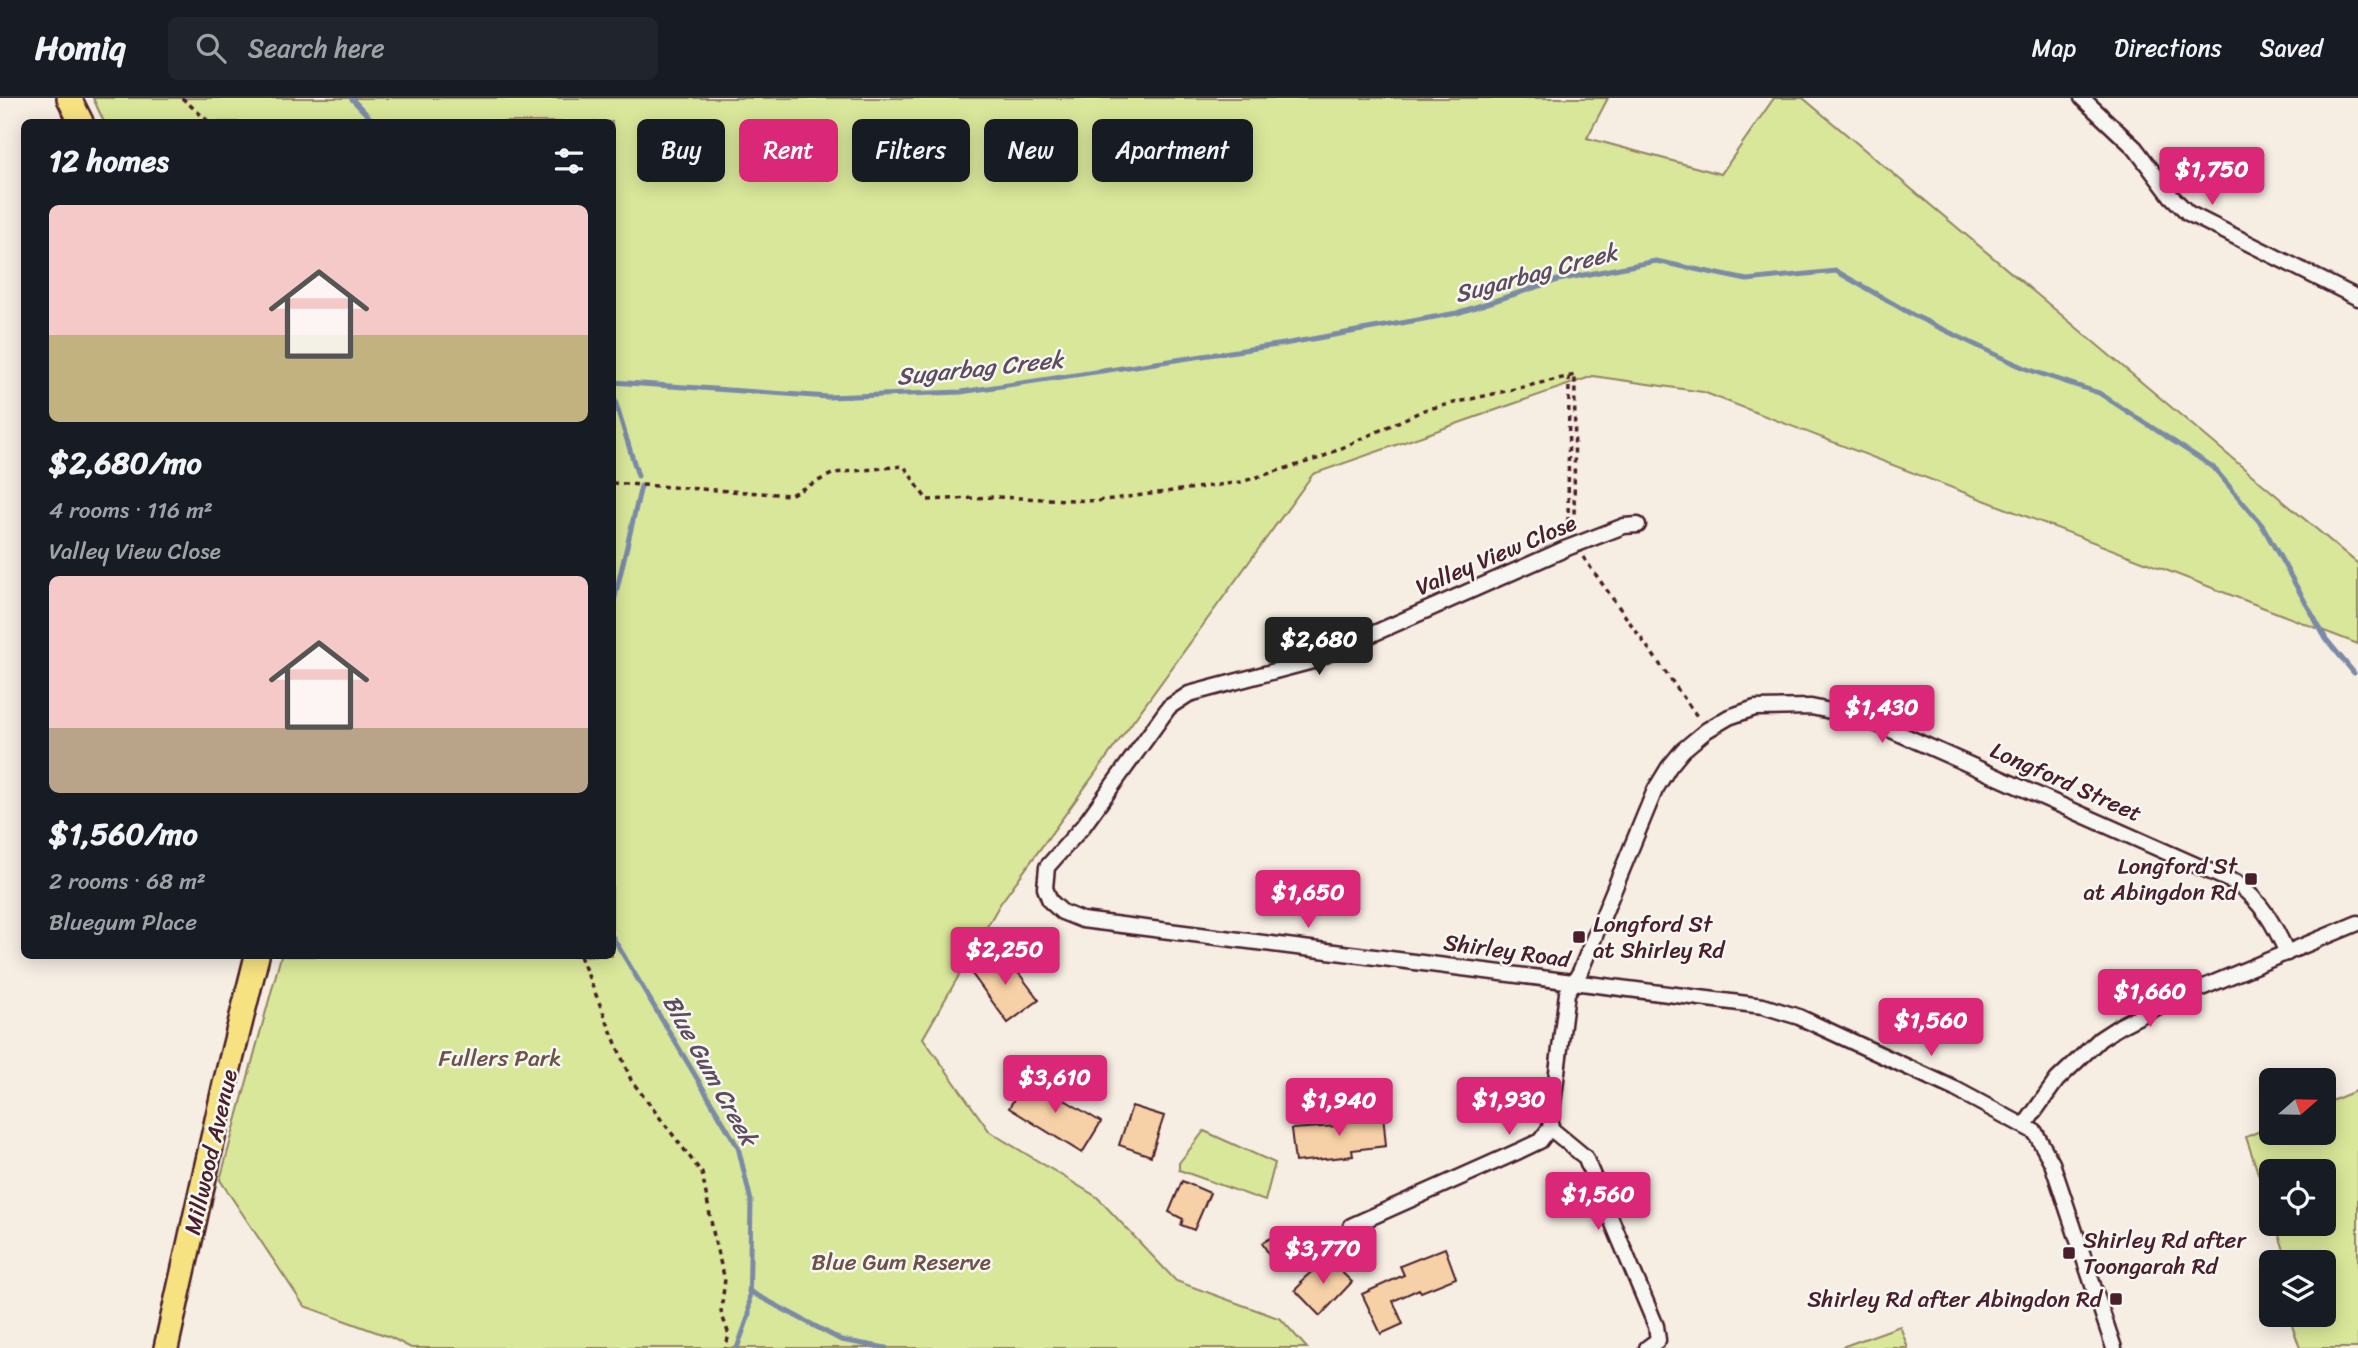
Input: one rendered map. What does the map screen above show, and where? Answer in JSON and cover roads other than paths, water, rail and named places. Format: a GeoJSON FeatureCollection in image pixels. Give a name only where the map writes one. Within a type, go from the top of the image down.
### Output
{"type":"FeatureCollection","features":[{"type":"Feature","properties":{"kind":"main road"},"geometry":{"type":"LineString","coordinates":[[69,98],[80,119]]}},
{"type":"Feature","properties":{"kind":"main road","name":"Millwood Avenue"},"geometry":{"type":"LineString","coordinates":[[166,1348],[225,1084],[256,959]]}},
{"type":"Feature","properties":{"kind":"street"},"geometry":{"type":"LineString","coordinates":[[2082,98],[2135,148],[2171,196],[2189,213],[2358,298]]}},
{"type":"Feature","properties":{"kind":"street","name":"Valley View Close"},"geometry":{"type":"LineString","coordinates":[[1047,867],[1084,825],[1154,725],[1169,707],[1189,694],[1309,662],[1571,546],[1624,526],[1638,525]]}},
{"type":"Feature","properties":{"kind":"street","name":"Longford Street"},"geometry":{"type":"LineString","coordinates":[[1550,1128],[1567,993],[1580,972],[1655,790],[1683,750],[1707,730],[1748,710],[1798,706],[1845,714],[1917,740],[2236,883],[2252,895],[2265,910],[2287,953]]}},
{"type":"Feature","properties":{"kind":"street","name":"Shirley Road"},"geometry":{"type":"LineString","coordinates":[[1047,867],[1045,888],[1050,901],[1062,912],[1082,920],[1763,1006],[1783,1012],[1955,1088],[2024,1126],[2041,1140],[2052,1163],[2114,1348]]}},
{"type":"Feature","properties":{"kind":"street"},"geometry":{"type":"LineString","coordinates":[[2024,1126],[2057,1080],[2100,1039],[2120,1026],[2164,1004],[2358,923]]}},
{"type":"Feature","properties":{"kind":"street"},"geometry":{"type":"LineString","coordinates":[[1351,1226],[1519,1152],[1540,1141],[1550,1128],[1585,1157],[1656,1326],[1658,1340],[1647,1348]]}},
{"type":"Feature","properties":{"kind":"waterway","name":"Blue Gum Creek"},"geometry":{"type":"LineString","coordinates":[[351,98],[371,119]]}},
{"type":"Feature","properties":{"kind":"waterway","name":"Sugarbag Creek"},"geometry":{"type":"LineString","coordinates":[[616,382],[828,397],[961,392],[1284,344],[1457,313],[1558,280],[1656,261],[1747,280],[1836,271],[1913,315],[2024,368],[2099,393],[2213,467],[2262,525],[2326,639],[2354,673]]}},
{"type":"Feature","properties":{"kind":"waterway","name":"Blue Gum Creek"},"geometry":{"type":"LineString","coordinates":[[616,404],[638,476]]}},
{"type":"Feature","properties":{"kind":"waterway","name":"Blue Gum Creek"},"geometry":{"type":"LineString","coordinates":[[616,593],[641,486]]}},
{"type":"Feature","properties":{"kind":"waterway","name":"Blue Gum Creek"},"geometry":{"type":"LineString","coordinates":[[616,943],[738,1147],[751,1201],[749,1315],[737,1348]]}},
{"type":"Feature","properties":{"kind":"waterway","name":"Blue Gum Creek"},"geometry":{"type":"LineString","coordinates":[[749,1291],[841,1340],[886,1348]]}},
{"type":"Feature","properties":{"kind":"place","name":"Longford St at Abingdon Rd"},"geometry":{"type":"Point","coordinates":[2251,879]}},
{"type":"Feature","properties":{"kind":"place","name":"Longford St at Shirley Rd"},"geometry":{"type":"Point","coordinates":[1579,937]}},
{"type":"Feature","properties":{"kind":"place","name":"Shirley Rd after Toongarah Rd"},"geometry":{"type":"Point","coordinates":[2069,1253]}},
{"type":"Feature","properties":{"kind":"place","name":"Shirley Rd after Abingdon Rd"},"geometry":{"type":"Point","coordinates":[2116,1299]}},
{"type":"Feature","properties":{"kind":"park label","name":"Fullers Park"},"geometry":{"type":"Point","coordinates":[500,1058]}},
{"type":"Feature","properties":{"kind":"park label","name":"Blue Gum Reserve"},"geometry":{"type":"Point","coordinates":[901,1262]}}]}
